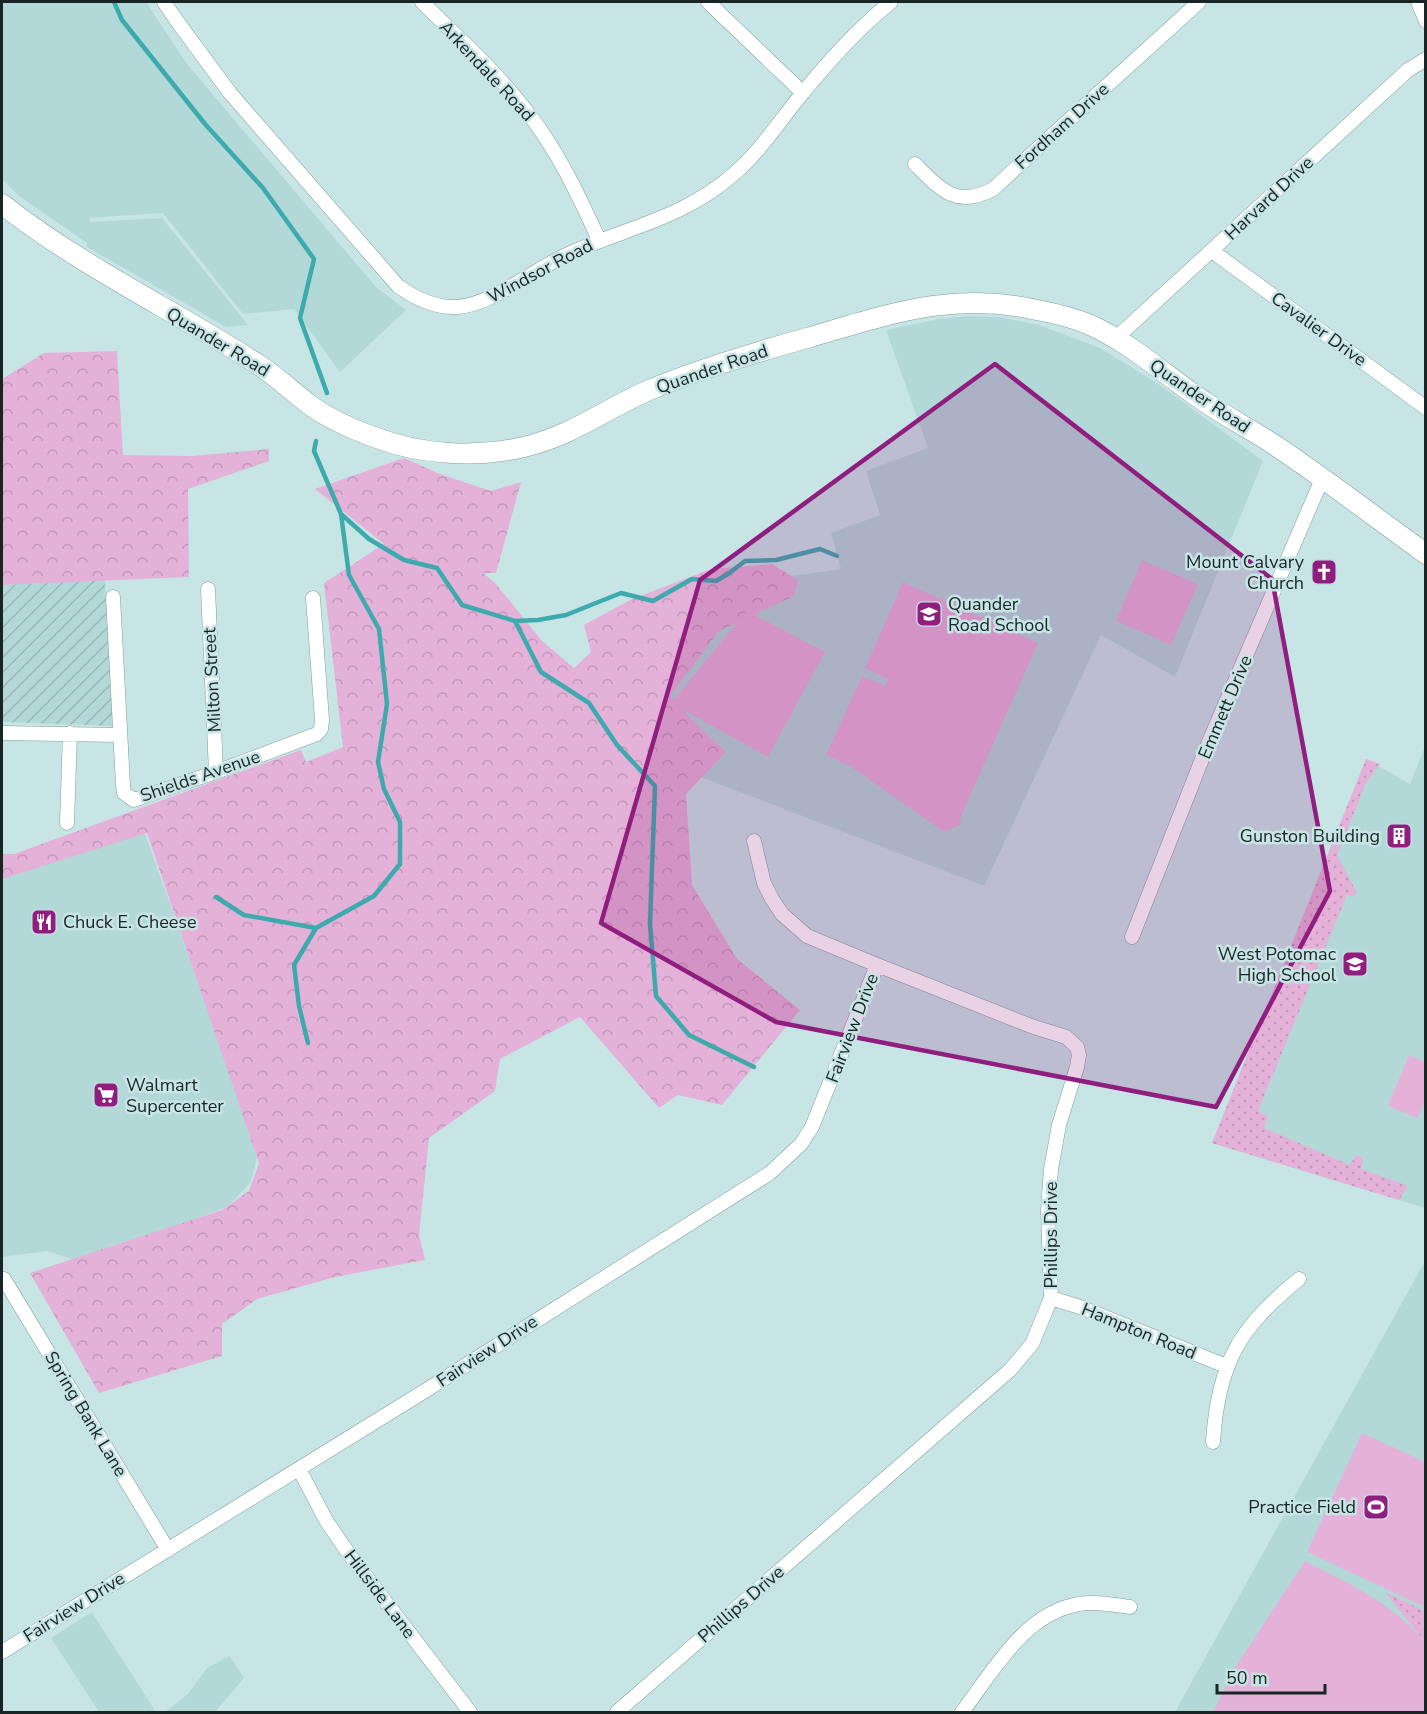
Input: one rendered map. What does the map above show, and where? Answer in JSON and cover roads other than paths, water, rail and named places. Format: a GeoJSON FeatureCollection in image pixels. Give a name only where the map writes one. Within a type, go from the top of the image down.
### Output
{"type":"FeatureCollection","features":[{"type":"Feature","properties":{"kind":"street","name":"Windsor Road"},"geometry":{"type":"LineString","coordinates":[[164,2],[230,93],[398,286],[424,302],[457,307],[485,300],[548,264],[599,240],[660,220],[694,203],[717,188],[751,158],[832,58],[873,16],[891,2]]}},
{"type":"Feature","properties":{"kind":"street","name":"Arkendale Road"},"geometry":{"type":"LineString","coordinates":[[422,2],[525,108],[574,185],[599,240]]}},
{"type":"Feature","properties":{"kind":"street"},"geometry":{"type":"LineString","coordinates":[[708,2],[803,93]]}},
{"type":"Feature","properties":{"kind":"street","name":"Fordham Drive"},"geometry":{"type":"LineString","coordinates":[[915,164],[940,189],[951,195],[972,197],[993,189],[1199,2]]}},
{"type":"Feature","properties":{"kind":"street"},"geometry":{"type":"LineString","coordinates":[[1418,2],[1425,21]]}},
{"type":"Feature","properties":{"kind":"street","name":"Harvard Drive"},"geometry":{"type":"LineString","coordinates":[[1115,339],[1408,70],[1425,59]]}},
{"type":"Feature","properties":{"kind":"street","name":"Quander Road"},"geometry":{"type":"LineString","coordinates":[[2,204],[56,244],[259,365],[325,415],[376,438],[408,447],[450,453],[486,453],[522,448],[553,439],[587,424],[650,390],[702,370],[763,350],[910,309],[974,302],[1009,305],[1072,318],[1115,339],[1205,402],[1275,445],[1425,554]]}},
{"type":"Feature","properties":{"kind":"street","name":"Cavalier Drive"},"geometry":{"type":"LineString","coordinates":[[1212,251],[1423,402]]}},
{"type":"Feature","properties":{"kind":"street","name":"Emmett Drive"},"geometry":{"type":"LineString","coordinates":[[1132,937],[1209,744],[1322,479]]}},
{"type":"Feature","properties":{"kind":"street","name":"Milton Street"},"geometry":{"type":"LineString","coordinates":[[208,589],[216,772]]}},
{"type":"Feature","properties":{"kind":"street"},"geometry":{"type":"LineString","coordinates":[[2,733],[120,735],[113,597]]}},
{"type":"Feature","properties":{"kind":"street","name":"Shields Avenue"},"geometry":{"type":"LineString","coordinates":[[120,735],[124,794],[134,800],[309,739],[321,729],[322,720],[313,598]]}},
{"type":"Feature","properties":{"kind":"street"},"geometry":{"type":"LineString","coordinates":[[67,823],[70,733]]}},
{"type":"Feature","properties":{"kind":"street","name":"Phillips Drive"},"geometry":{"type":"LineString","coordinates":[[617,1713],[1011,1370],[1032,1344],[1051,1298],[1048,1210],[1051,1169],[1059,1125],[1077,1067],[1079,1055],[1076,1036],[1066,1037],[807,936],[782,914],[764,883],[754,842]]}},
{"type":"Feature","properties":{"kind":"street","name":"Fairview Drive"},"geometry":{"type":"LineString","coordinates":[[2,1652],[727,1201],[782,1163],[801,1144],[812,1127],[877,965]]}},
{"type":"Feature","properties":{"kind":"street","name":"Spring Bank Lane"},"geometry":{"type":"LineString","coordinates":[[4,1279],[168,1550]]}},
{"type":"Feature","properties":{"kind":"street"},"geometry":{"type":"LineString","coordinates":[[1213,1442],[1215,1413],[1226,1366],[1248,1330],[1264,1310],[1299,1279]]}},
{"type":"Feature","properties":{"kind":"street","name":"Hampton Road"},"geometry":{"type":"LineString","coordinates":[[1051,1298],[1080,1307],[1226,1366]]}},
{"type":"Feature","properties":{"kind":"street","name":"Hillside Lane"},"geometry":{"type":"LineString","coordinates":[[299,1469],[327,1522],[349,1554],[470,1713]]}},
{"type":"Feature","properties":{"kind":"street"},"geometry":{"type":"LineString","coordinates":[[962,1713],[1019,1638],[1040,1619],[1078,1604],[1093,1603],[1130,1607]]}},
{"type":"Feature","properties":{"kind":"waterway"},"geometry":{"type":"LineString","coordinates":[[114,2],[122,20],[205,124],[263,188],[314,259],[300,318],[327,393]]}},
{"type":"Feature","properties":{"kind":"waterway"},"geometry":{"type":"LineString","coordinates":[[316,441],[314,451],[341,514],[369,539],[404,560],[437,568],[462,605],[515,621],[541,672],[589,703],[617,745],[655,786],[650,924],[656,996],[689,1035],[754,1067]]}},
{"type":"Feature","properties":{"kind":"waterway"},"geometry":{"type":"LineString","coordinates":[[216,897],[244,915],[316,928],[374,896],[400,864],[400,822],[384,789],[378,762],[387,704],[379,629],[349,575],[341,514]]}},
{"type":"Feature","properties":{"kind":"waterway"},"geometry":{"type":"LineString","coordinates":[[515,621],[566,615],[621,593],[653,601],[692,579],[716,581],[745,561],[776,560],[820,549],[837,556]]}},
{"type":"Feature","properties":{"kind":"waterway"},"geometry":{"type":"LineString","coordinates":[[308,1043],[299,1006],[294,965],[316,928]]}},
{"type":"Feature","properties":{"kind":"place","name":"Mount Calvary Church"},"geometry":{"type":"Point","coordinates":[1324,572]}},
{"type":"Feature","properties":{"kind":"place","name":"Quander Road School"},"geometry":{"type":"Point","coordinates":[929,614]}},
{"type":"Feature","properties":{"kind":"place","name":"Gunston Building"},"geometry":{"type":"Point","coordinates":[1399,836]}},
{"type":"Feature","properties":{"kind":"place","name":"Chuck E. Cheese"},"geometry":{"type":"Point","coordinates":[44,922]}},
{"type":"Feature","properties":{"kind":"place","name":"West Potomac High School"},"geometry":{"type":"Point","coordinates":[1355,964]}},
{"type":"Feature","properties":{"kind":"place","name":"Walmart Supercenter"},"geometry":{"type":"Point","coordinates":[106,1095]}},
{"type":"Feature","properties":{"kind":"place","name":"Practice Field"},"geometry":{"type":"Point","coordinates":[1376,1507]}}]}
